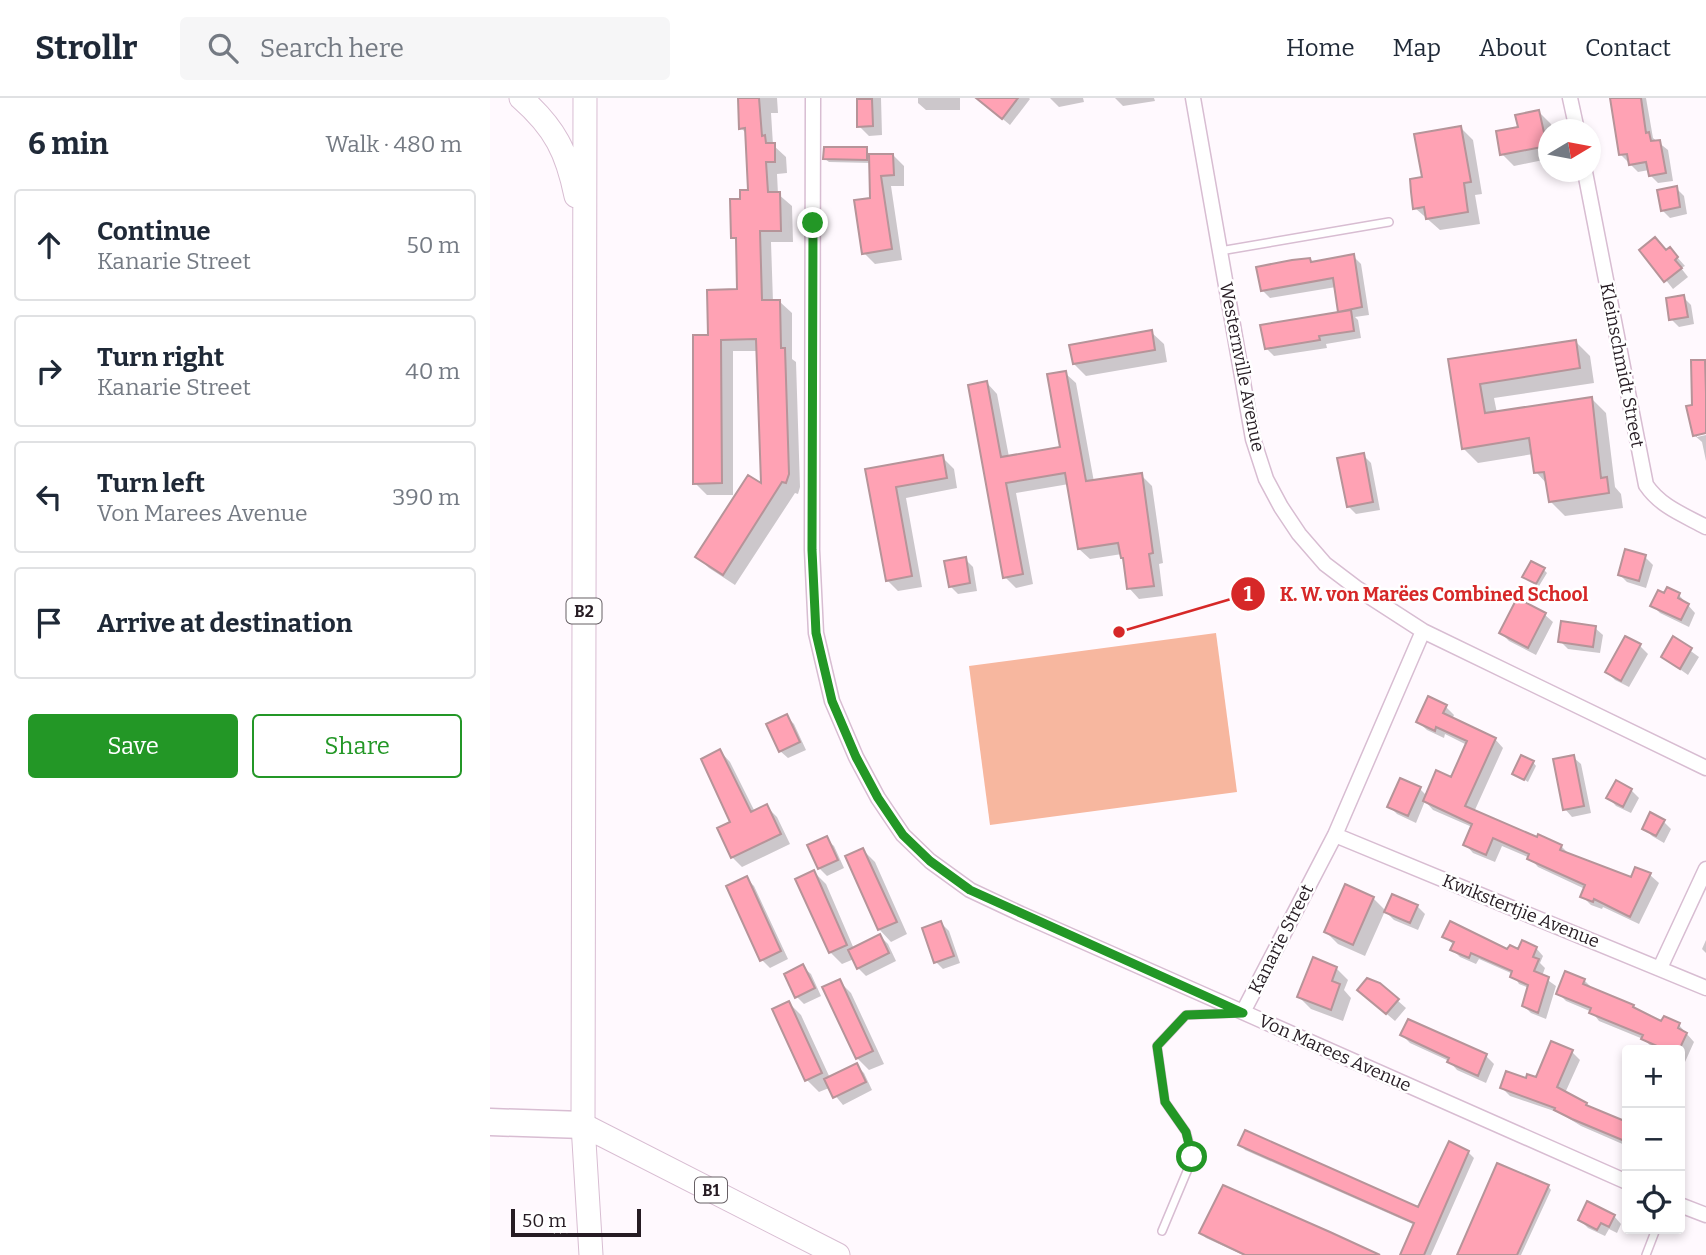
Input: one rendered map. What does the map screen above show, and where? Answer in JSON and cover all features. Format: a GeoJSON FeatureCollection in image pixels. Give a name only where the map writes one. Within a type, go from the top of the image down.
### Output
{"type":"FeatureCollection","features":[{"type":"Feature","properties":{"kind":"highway"},"geometry":{"type":"LineString","coordinates":[[521,98],[547,122],[559,141],[572,177],[584,241]]}},
{"type":"Feature","properties":{"kind":"highway","name":"B2"},"geometry":{"type":"LineString","coordinates":[[583,1125],[585,98]]}},
{"type":"Feature","properties":{"kind":"highway"},"geometry":{"type":"LineString","coordinates":[[490,1122],[583,1125],[590,1248]]}},
{"type":"Feature","properties":{"kind":"highway","name":"B1"},"geometry":{"type":"LineString","coordinates":[[583,1125],[838,1255]]}},
{"type":"Feature","properties":{"kind":"street","name":"Von Marees Avenue"},"geometry":{"type":"LineString","coordinates":[[813,98],[812,550],[816,633],[832,701],[856,757],[878,798],[903,835],[930,861],[970,890],[1622,1180]]}},
{"type":"Feature","properties":{"kind":"street","name":"Westernville Avenue"},"geometry":{"type":"LineString","coordinates":[[1193,98],[1254,439],[1266,479],[1299,534],[1325,564],[1423,631],[1706,768]]}},
{"type":"Feature","properties":{"kind":"street"},"geometry":{"type":"LineString","coordinates":[[1570,98],[1575,119]]}},
{"type":"Feature","properties":{"kind":"street","name":"Kleinschmidt Street"},"geometry":{"type":"LineString","coordinates":[[1587,182],[1646,485],[1664,505],[1706,527]]}},
{"type":"Feature","properties":{"kind":"street","name":"Kanarie Street"},"geometry":{"type":"LineString","coordinates":[[1243,1013],[1335,835],[1423,631]]}},
{"type":"Feature","properties":{"kind":"street","name":"Kwikstertjie Avenue"},"geometry":{"type":"LineString","coordinates":[[1335,835],[1706,988]]}},
{"type":"Feature","properties":{"kind":"street"},"geometry":{"type":"LineString","coordinates":[[1660,968],[1706,869]]}},
{"type":"Feature","properties":{"kind":"street"},"geometry":{"type":"LineString","coordinates":[[1685,1207],[1706,1215]]}},
{"type":"Feature","properties":{"kind":"lane"},"geometry":{"type":"LineString","coordinates":[[1220,251],[1390,222]]}},
{"type":"Feature","properties":{"kind":"lane","name":"Kanarie Street"},"geometry":{"type":"LineString","coordinates":[[1162,1231],[1192,1157],[1186,1132],[1165,1102],[1157,1046],[1186,1015],[1243,1013]]}},
{"type":"Feature","properties":{"kind":"lane"},"geometry":{"type":"LineString","coordinates":[[1646,1255],[1654,1234]]}},
{"type":"Feature","properties":{"kind":"shaded area"},"geometry":{"type":"Polygon","coordinates":[[[1216,633],[1237,792],[990,825],[969,666],[1216,633]]]}},
{"type":"Feature","properties":{"kind":"building"},"geometry":{"type":"Polygon","coordinates":[[[738,98],[759,98],[762,136],[765,135],[766,143],[775,143],[775,162],[766,162],[768,192],[780,192],[781,231],[760,231],[762,300],[780,300],[781,348],[785,348],[789,474],[786,483],[782,482],[723,575],[695,557],[748,475],[761,483],[756,339],[721,340],[722,483],[693,484],[693,335],[708,335],[707,290],[737,289],[736,238],[731,238],[730,199],[740,199],[740,190],[748,190],[745,128],[739,129],[738,98]]]}},
{"type":"Feature","properties":{"kind":"building"},"geometry":{"type":"Polygon","coordinates":[[[976,98],[1018,98],[1002,119],[976,98]]]}},
{"type":"Feature","properties":{"kind":"building"},"geometry":{"type":"Polygon","coordinates":[[[1610,98],[1641,98],[1646,133],[1649,132],[1651,141],[1660,140],[1666,173],[1649,176],[1646,162],[1629,165],[1627,154],[1619,155],[1610,98]]]}},
{"type":"Feature","properties":{"kind":"building"},"geometry":{"type":"Polygon","coordinates":[[[857,99],[872,99],[873,126],[857,127],[857,99]]]}},
{"type":"Feature","properties":{"kind":"building"},"geometry":{"type":"Polygon","coordinates":[[[1539,110],[1541,119],[1538,119],[1538,148],[1500,155],[1496,131],[1518,127],[1515,115],[1539,110]]]}},
{"type":"Feature","properties":{"kind":"building"},"geometry":{"type":"Polygon","coordinates":[[[1461,126],[1471,182],[1464,183],[1468,212],[1426,219],[1424,207],[1413,209],[1410,179],[1422,177],[1414,134],[1461,126]]]}},
{"type":"Feature","properties":{"kind":"building"},"geometry":{"type":"Polygon","coordinates":[[[824,147],[867,147],[867,160],[823,159],[824,147]]]}},
{"type":"Feature","properties":{"kind":"building"},"geometry":{"type":"Polygon","coordinates":[[[869,154],[893,154],[894,175],[881,176],[892,249],[862,254],[854,200],[870,198],[869,154]]]}},
{"type":"Feature","properties":{"kind":"building"},"geometry":{"type":"Polygon","coordinates":[[[1677,186],[1680,207],[1661,211],[1657,190],[1677,186]]]}},
{"type":"Feature","properties":{"kind":"building"},"geometry":{"type":"Polygon","coordinates":[[[1655,237],[1666,250],[1670,247],[1678,257],[1675,260],[1682,268],[1664,282],[1639,250],[1655,237]]]}},
{"type":"Feature","properties":{"kind":"building"},"geometry":{"type":"Polygon","coordinates":[[[1354,254],[1362,307],[1338,312],[1333,278],[1261,291],[1256,267],[1310,258],[1311,262],[1354,254]]]}},
{"type":"Feature","properties":{"kind":"building"},"geometry":{"type":"Polygon","coordinates":[[[1684,295],[1688,317],[1669,320],[1666,298],[1684,295]]]}},
{"type":"Feature","properties":{"kind":"building"},"geometry":{"type":"Polygon","coordinates":[[[1351,310],[1354,331],[1265,349],[1260,325],[1351,310]]]}},
{"type":"Feature","properties":{"kind":"building"},"geometry":{"type":"Polygon","coordinates":[[[1152,330],[1155,350],[1073,364],[1069,345],[1152,330]]]}},
{"type":"Feature","properties":{"kind":"building"},"geometry":{"type":"Polygon","coordinates":[[[1576,340],[1580,368],[1480,384],[1485,413],[1592,397],[1601,478],[1607,477],[1609,493],[1549,502],[1544,472],[1534,473],[1529,438],[1462,449],[1448,359],[1576,340]]]}},
{"type":"Feature","properties":{"kind":"building"},"geometry":{"type":"Polygon","coordinates":[[[1691,360],[1705,360],[1706,393],[1706,433],[1693,436],[1686,406],[1692,405],[1691,360]]]}},
{"type":"Feature","properties":{"kind":"building"},"geometry":{"type":"Polygon","coordinates":[[[1066,371],[1086,481],[1142,473],[1153,553],[1149,554],[1154,586],[1127,589],[1118,543],[1078,549],[1065,473],[1006,483],[1023,574],[1003,578],[968,385],[987,381],[1001,457],[1060,447],[1047,374],[1066,371]]]}},
{"type":"Feature","properties":{"kind":"building"},"geometry":{"type":"Polygon","coordinates":[[[1364,453],[1373,502],[1347,507],[1337,458],[1364,453]]]}},
{"type":"Feature","properties":{"kind":"building"},"geometry":{"type":"Polygon","coordinates":[[[943,455],[947,478],[896,487],[912,576],[886,581],[865,469],[943,455]]]}},
{"type":"Feature","properties":{"kind":"building"},"geometry":{"type":"Polygon","coordinates":[[[1625,549],[1646,555],[1639,581],[1618,575],[1625,549]]]}},
{"type":"Feature","properties":{"kind":"building"},"geometry":{"type":"Polygon","coordinates":[[[966,557],[970,583],[949,587],[944,561],[966,557]]]}},
{"type":"Feature","properties":{"kind":"building"},"geometry":{"type":"Polygon","coordinates":[[[1531,561],[1545,568],[1536,584],[1522,577],[1531,561]]]}},
{"type":"Feature","properties":{"kind":"building"},"geometry":{"type":"Polygon","coordinates":[[[1667,587],[1680,593],[1678,598],[1689,604],[1681,620],[1650,606],[1658,590],[1664,593],[1667,587]]]}},
{"type":"Feature","properties":{"kind":"building"},"geometry":{"type":"Polygon","coordinates":[[[1517,598],[1546,613],[1528,648],[1499,633],[1517,598]]]}},
{"type":"Feature","properties":{"kind":"building"},"geometry":{"type":"Polygon","coordinates":[[[1561,621],[1596,626],[1593,647],[1558,642],[1561,621]]]}},
{"type":"Feature","properties":{"kind":"building"},"geometry":{"type":"Polygon","coordinates":[[[1625,636],[1641,644],[1621,681],[1605,672],[1625,636]]]}},
{"type":"Feature","properties":{"kind":"building"},"geometry":{"type":"Polygon","coordinates":[[[1673,636],[1692,648],[1680,669],[1661,657],[1673,636]]]}},
{"type":"Feature","properties":{"kind":"building"},"geometry":{"type":"Polygon","coordinates":[[[1428,696],[1447,705],[1443,713],[1496,738],[1465,806],[1562,845],[1560,850],[1631,877],[1635,867],[1651,873],[1630,917],[1594,899],[1593,902],[1580,897],[1585,885],[1527,859],[1529,854],[1493,838],[1486,855],[1463,845],[1472,824],[1423,801],[1436,770],[1451,777],[1467,741],[1436,727],[1435,731],[1416,722],[1428,696]]]}},
{"type":"Feature","properties":{"kind":"building"},"geometry":{"type":"Polygon","coordinates":[[[787,714],[800,742],[779,752],[766,724],[787,714]]]}},
{"type":"Feature","properties":{"kind":"building"},"geometry":{"type":"Polygon","coordinates":[[[720,749],[751,812],[767,804],[781,834],[731,858],[717,828],[730,822],[701,759],[720,749]]]}},
{"type":"Feature","properties":{"kind":"building"},"geometry":{"type":"Polygon","coordinates":[[[1521,755],[1534,761],[1524,780],[1512,774],[1521,755]]]}},
{"type":"Feature","properties":{"kind":"building"},"geometry":{"type":"Polygon","coordinates":[[[1574,755],[1584,806],[1563,810],[1553,759],[1574,755]]]}},
{"type":"Feature","properties":{"kind":"building"},"geometry":{"type":"Polygon","coordinates":[[[1400,778],[1421,787],[1408,816],[1387,807],[1400,778]]]}},
{"type":"Feature","properties":{"kind":"building"},"geometry":{"type":"Polygon","coordinates":[[[1616,780],[1632,789],[1623,807],[1606,798],[1616,780]]]}},
{"type":"Feature","properties":{"kind":"building"},"geometry":{"type":"Polygon","coordinates":[[[1650,812],[1665,820],[1656,836],[1642,829],[1650,812]]]}},
{"type":"Feature","properties":{"kind":"building"},"geometry":{"type":"Polygon","coordinates":[[[827,836],[838,860],[818,869],[807,845],[827,836]]]}},
{"type":"Feature","properties":{"kind":"building"},"geometry":{"type":"Polygon","coordinates":[[[863,848],[897,922],[878,930],[845,856],[863,848]]]}},
{"type":"Feature","properties":{"kind":"building"},"geometry":{"type":"Polygon","coordinates":[[[814,870],[847,945],[829,953],[795,879],[814,870]]]}},
{"type":"Feature","properties":{"kind":"building"},"geometry":{"type":"Polygon","coordinates":[[[747,876],[781,951],[760,961],[726,886],[747,876]]]}},
{"type":"Feature","properties":{"kind":"building"},"geometry":{"type":"Polygon","coordinates":[[[1345,884],[1374,897],[1353,945],[1324,932],[1345,884]]]}},
{"type":"Feature","properties":{"kind":"building"},"geometry":{"type":"Polygon","coordinates":[[[1392,894],[1418,905],[1410,923],[1384,912],[1392,894]]]}},
{"type":"Feature","properties":{"kind":"building"},"geometry":{"type":"Polygon","coordinates":[[[941,921],[954,956],[934,963],[922,928],[941,921]]]}},
{"type":"Feature","properties":{"kind":"building"},"geometry":{"type":"Polygon","coordinates":[[[1450,921],[1507,949],[1510,945],[1518,949],[1522,940],[1537,947],[1533,957],[1539,959],[1534,971],[1549,977],[1538,1013],[1522,1006],[1528,985],[1510,977],[1512,971],[1471,953],[1469,958],[1450,950],[1454,942],[1442,937],[1450,921]]]}},
{"type":"Feature","properties":{"kind":"building"},"geometry":{"type":"Polygon","coordinates":[[[880,934],[889,953],[857,969],[848,950],[880,934]]]}},
{"type":"Feature","properties":{"kind":"building"},"geometry":{"type":"Polygon","coordinates":[[[1313,957],[1337,967],[1332,981],[1340,984],[1331,1010],[1297,997],[1313,957]]]}},
{"type":"Feature","properties":{"kind":"building"},"geometry":{"type":"Polygon","coordinates":[[[803,964],[815,988],[795,998],[784,974],[803,964]]]}},
{"type":"Feature","properties":{"kind":"building"},"geometry":{"type":"Polygon","coordinates":[[[1565,971],[1585,979],[1583,984],[1634,1005],[1633,1007],[1661,1021],[1664,1016],[1680,1023],[1678,1028],[1687,1033],[1681,1045],[1655,1045],[1641,1039],[1643,1035],[1589,1013],[1591,1008],[1556,994],[1565,971]]]}},
{"type":"Feature","properties":{"kind":"building"},"geometry":{"type":"Polygon","coordinates":[[[1367,978],[1380,983],[1399,999],[1386,1014],[1357,990],[1367,978]]]}},
{"type":"Feature","properties":{"kind":"building"},"geometry":{"type":"Polygon","coordinates":[[[840,979],[873,1051],[856,1059],[822,987],[840,979]]]}},
{"type":"Feature","properties":{"kind":"building"},"geometry":{"type":"Polygon","coordinates":[[[789,1001],[822,1073],[805,1081],[772,1009],[789,1001]]]}},
{"type":"Feature","properties":{"kind":"building"},"geometry":{"type":"Polygon","coordinates":[[[1408,1019],[1487,1054],[1478,1076],[1447,1062],[1449,1058],[1400,1035],[1408,1019]]]}},
{"type":"Feature","properties":{"kind":"building"},"geometry":{"type":"Polygon","coordinates":[[[1551,1041],[1573,1050],[1557,1087],[1587,1103],[1586,1105],[1622,1120],[1622,1140],[1572,1119],[1554,1110],[1555,1108],[1500,1088],[1506,1071],[1526,1078],[1527,1074],[1536,1077],[1551,1041]]]}},
{"type":"Feature","properties":{"kind":"building"},"geometry":{"type":"Polygon","coordinates":[[[857,1063],[866,1082],[833,1098],[824,1079],[857,1063]]]}},
{"type":"Feature","properties":{"kind":"building"},"geometry":{"type":"Polygon","coordinates":[[[1245,1130],[1418,1207],[1449,1141],[1469,1151],[1424,1255],[1400,1255],[1414,1223],[1238,1145],[1245,1130]]]}},
{"type":"Feature","properties":{"kind":"building"},"geometry":{"type":"Polygon","coordinates":[[[1497,1163],[1549,1185],[1517,1255],[1457,1255],[1497,1163]]]}},
{"type":"Feature","properties":{"kind":"building"},"geometry":{"type":"Polygon","coordinates":[[[1223,1185],[1380,1255],[1245,1255],[1199,1233],[1223,1185]]]}},
{"type":"Feature","properties":{"kind":"building"},"geometry":{"type":"Polygon","coordinates":[[[1587,1201],[1615,1215],[1609,1227],[1601,1223],[1597,1230],[1578,1220],[1587,1201]]]}},
{"type":"Feature","properties":{"kind":"place","name":"K. W. von Marëes Combined School"},"geometry":{"type":"Point","coordinates":[1119,632]}},
{"type":"Feature","properties":{"kind":"route"},"geometry":{"type":"LineString","coordinates":[[813,223],[812,550],[816,633],[832,701],[856,757],[878,798],[903,835],[930,861],[970,890],[1243,1013],[1186,1015],[1157,1046],[1165,1102],[1186,1132],[1192,1157]]}}]}
